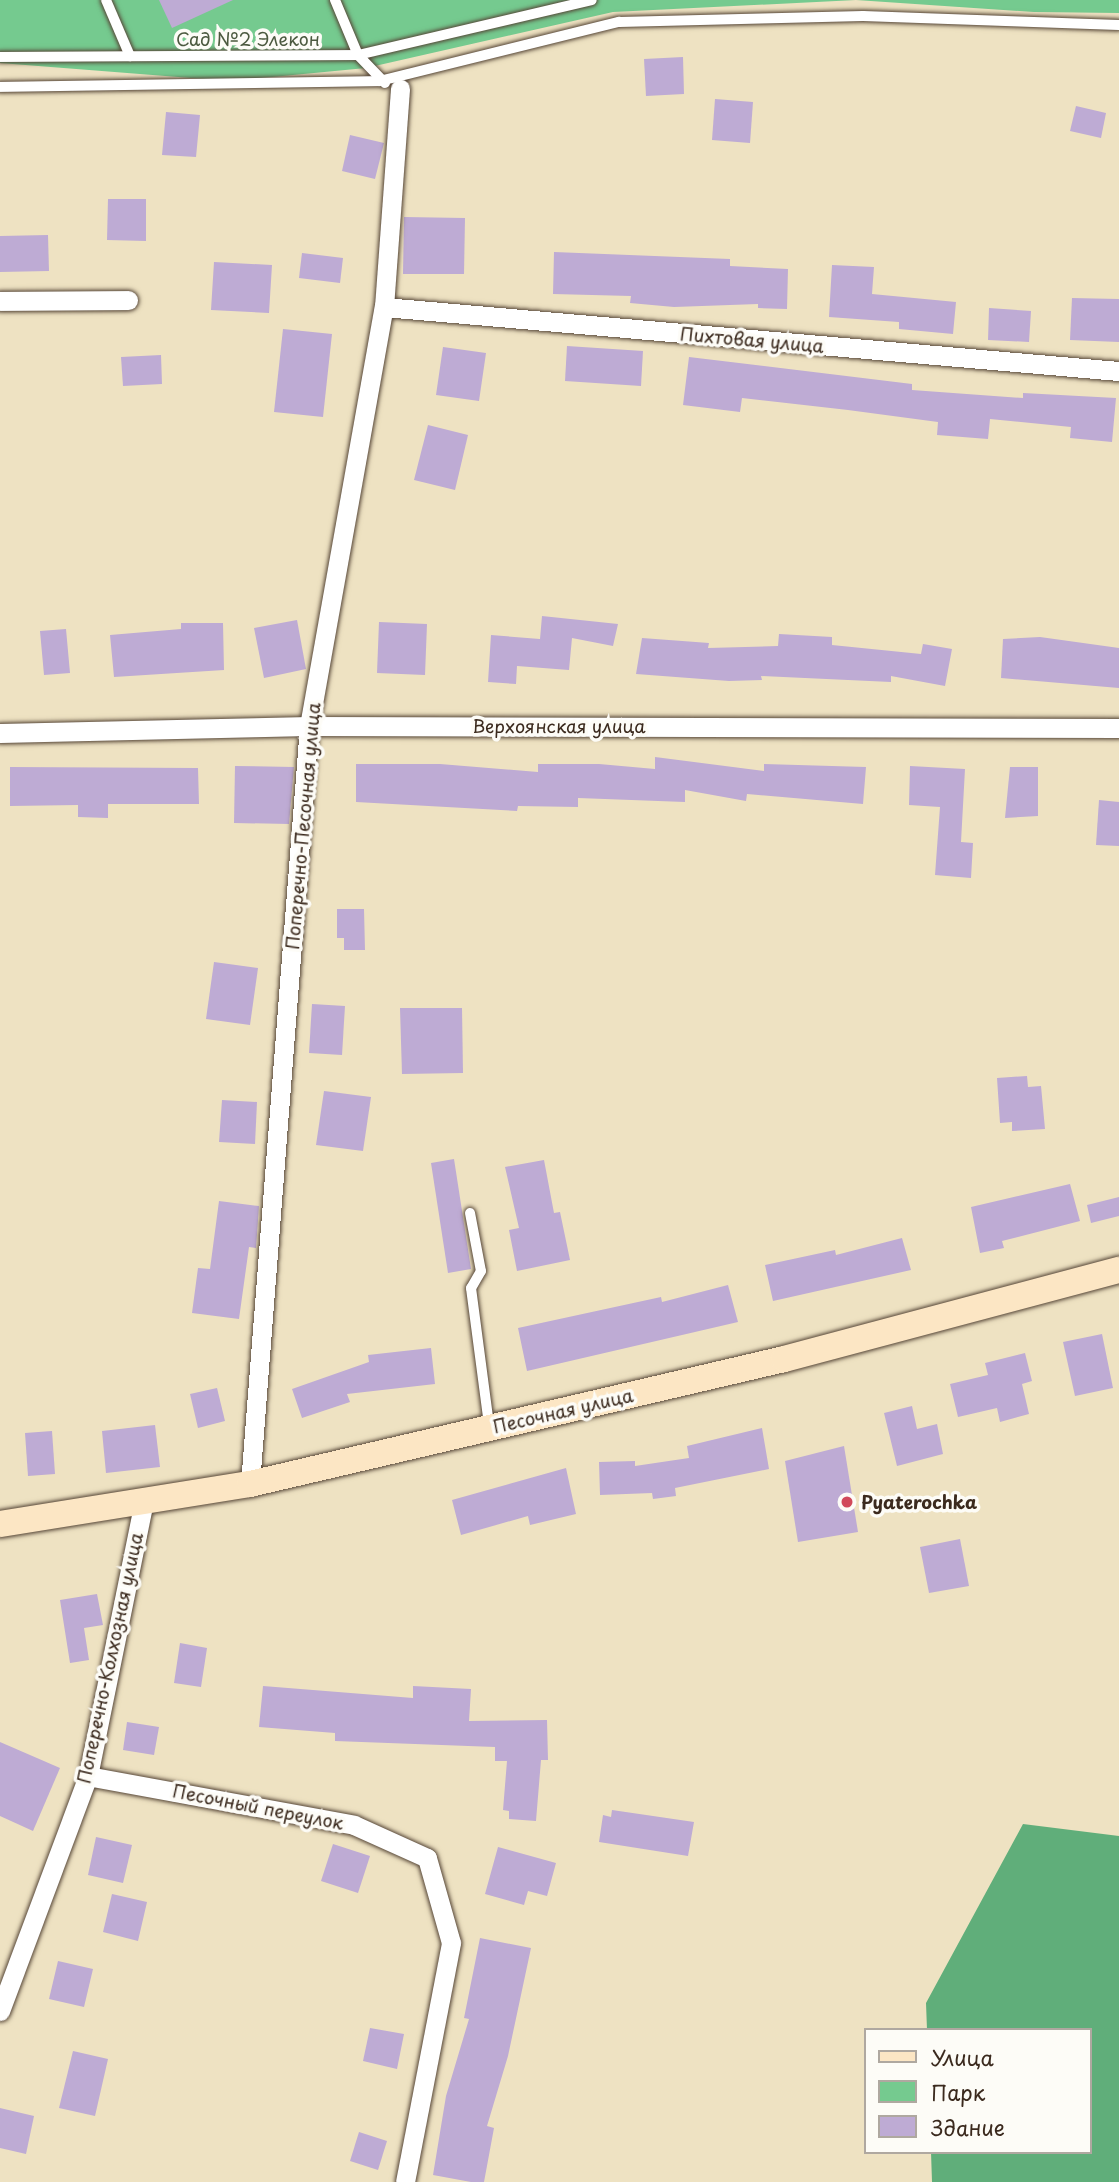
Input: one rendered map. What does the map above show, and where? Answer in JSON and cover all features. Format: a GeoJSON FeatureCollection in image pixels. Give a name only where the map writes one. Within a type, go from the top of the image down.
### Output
{"type":"FeatureCollection","features":[{"type":"Feature","properties":{"kind":"main road","name":"Песочная улица"},"geometry":{"type":"LineString","coordinates":[[0,1524],[250,1484],[784,1359],[1119,1270]]}},
{"type":"Feature","properties":{"kind":"street","name":"Поперечно-Песочная улица"},"geometry":{"type":"LineString","coordinates":[[250,1484],[309,726],[384,307],[400,89]]}},
{"type":"Feature","properties":{"kind":"street"},"geometry":{"type":"LineString","coordinates":[[0,301],[128,300]]}},
{"type":"Feature","properties":{"kind":"street","name":"Пихтовая улица"},"geometry":{"type":"LineString","coordinates":[[384,307],[1119,371]]}},
{"type":"Feature","properties":{"kind":"street","name":"Верхоянская улица"},"geometry":{"type":"LineString","coordinates":[[0,733],[309,726],[1119,728]]}},
{"type":"Feature","properties":{"kind":"street","name":"Поперечно-Колхозная улица"},"geometry":{"type":"LineString","coordinates":[[0,2011],[88,1776],[144,1501]]}},
{"type":"Feature","properties":{"kind":"street","name":"Песочный переулок"},"geometry":{"type":"LineString","coordinates":[[88,1776],[354,1825],[427,1858],[451,1943],[405,2182]]}},
{"type":"Feature","properties":{"kind":"lane"},"geometry":{"type":"LineString","coordinates":[[106,0],[130,56]]}},
{"type":"Feature","properties":{"kind":"lane"},"geometry":{"type":"LineString","coordinates":[[335,0],[358,55],[380,81],[400,89]]}},
{"type":"Feature","properties":{"kind":"lane"},"geometry":{"type":"LineString","coordinates":[[0,57],[358,55],[592,0]]}},
{"type":"Feature","properties":{"kind":"lane"},"geometry":{"type":"LineString","coordinates":[[0,87],[380,81],[619,22],[863,16],[1119,25]]}},
{"type":"Feature","properties":{"kind":"lane"},"geometry":{"type":"LineString","coordinates":[[470,1213],[481,1271],[471,1288],[489,1428]]}},
{"type":"Feature","properties":{"kind":"green space","name":"Сад №2 Элекон"},"geometry":{"type":"Polygon","coordinates":[[[0,0],[856,0],[613,12],[366,68],[229,81],[0,63],[0,0]]]}},
{"type":"Feature","properties":{"kind":"green space"},"geometry":{"type":"Polygon","coordinates":[[[856,0],[1119,0],[1119,13],[1034,12],[856,0]]]}},
{"type":"Feature","properties":{"kind":"green space"},"geometry":{"type":"Polygon","coordinates":[[[1023,1824],[1119,1836],[1119,2182],[932,2182],[931,2154],[1091,2154],[1091,2028],[927,2028],[926,2003],[1023,1824]]]}},
{"type":"Feature","properties":{"kind":"building"},"geometry":{"type":"Polygon","coordinates":[[[159,0],[233,0],[172,28],[159,0]]]}},
{"type":"Feature","properties":{"kind":"building"},"geometry":{"type":"Polygon","coordinates":[[[683,57],[684,94],[646,96],[644,59],[683,57]]]}},
{"type":"Feature","properties":{"kind":"building"},"geometry":{"type":"Polygon","coordinates":[[[715,99],[753,102],[750,143],[712,140],[715,99]]]}},
{"type":"Feature","properties":{"kind":"building"},"geometry":{"type":"Polygon","coordinates":[[[1076,106],[1106,113],[1101,138],[1070,131],[1076,106]]]}},
{"type":"Feature","properties":{"kind":"building"},"geometry":{"type":"Polygon","coordinates":[[[166,112],[200,115],[196,157],[162,155],[166,112]]]}},
{"type":"Feature","properties":{"kind":"building"},"geometry":{"type":"Polygon","coordinates":[[[350,135],[384,143],[375,179],[342,171],[350,135]]]}},
{"type":"Feature","properties":{"kind":"building"},"geometry":{"type":"Polygon","coordinates":[[[108,199],[146,199],[146,241],[107,240],[108,199]]]}},
{"type":"Feature","properties":{"kind":"building"},"geometry":{"type":"Polygon","coordinates":[[[404,217],[465,218],[464,274],[403,274],[404,217]]]}},
{"type":"Feature","properties":{"kind":"building"},"geometry":{"type":"Polygon","coordinates":[[[48,235],[49,271],[0,272],[0,236],[48,235]]]}},
{"type":"Feature","properties":{"kind":"building"},"geometry":{"type":"Polygon","coordinates":[[[554,252],[730,259],[730,266],[788,269],[787,309],[758,308],[758,304],[674,307],[630,303],[631,296],[553,294],[554,252]]]}},
{"type":"Feature","properties":{"kind":"building"},"geometry":{"type":"Polygon","coordinates":[[[302,253],[343,258],[340,283],[299,278],[302,253]]]}},
{"type":"Feature","properties":{"kind":"building"},"geometry":{"type":"Polygon","coordinates":[[[214,262],[272,265],[269,313],[211,310],[214,262]]]}},
{"type":"Feature","properties":{"kind":"building"},"geometry":{"type":"Polygon","coordinates":[[[832,265],[874,267],[872,294],[956,302],[953,334],[899,329],[899,322],[829,317],[832,265]]]}},
{"type":"Feature","properties":{"kind":"building"},"geometry":{"type":"Polygon","coordinates":[[[1072,298],[1119,299],[1119,342],[1070,340],[1072,298]]]}},
{"type":"Feature","properties":{"kind":"building"},"geometry":{"type":"Polygon","coordinates":[[[989,308],[1031,311],[1029,342],[988,340],[989,308]]]}},
{"type":"Feature","properties":{"kind":"building"},"geometry":{"type":"Polygon","coordinates":[[[283,329],[332,334],[323,417],[274,412],[283,329]]]}},
{"type":"Feature","properties":{"kind":"building"},"geometry":{"type":"Polygon","coordinates":[[[567,346],[643,351],[641,386],[565,381],[567,346]]]}},
{"type":"Feature","properties":{"kind":"building"},"geometry":{"type":"Polygon","coordinates":[[[443,347],[486,353],[479,401],[436,395],[443,347]]]}},
{"type":"Feature","properties":{"kind":"building"},"geometry":{"type":"Polygon","coordinates":[[[161,355],[162,384],[123,386],[121,357],[161,355]]]}},
{"type":"Feature","properties":{"kind":"building"},"geometry":{"type":"Polygon","coordinates":[[[689,357],[912,384],[912,390],[1023,398],[1023,393],[1116,398],[1112,442],[1070,438],[1071,427],[990,419],[988,439],[937,435],[938,422],[742,398],[740,412],[683,405],[689,357]]]}},
{"type":"Feature","properties":{"kind":"building"},"geometry":{"type":"Polygon","coordinates":[[[428,425],[468,435],[455,490],[414,480],[428,425]]]}},
{"type":"Feature","properties":{"kind":"building"},"geometry":{"type":"Polygon","coordinates":[[[542,616],[618,624],[613,646],[572,638],[569,670],[517,666],[516,684],[488,682],[491,635],[540,639],[542,616]]]}},
{"type":"Feature","properties":{"kind":"building"},"geometry":{"type":"Polygon","coordinates":[[[297,620],[306,669],[264,678],[254,628],[297,620]]]}},
{"type":"Feature","properties":{"kind":"building"},"geometry":{"type":"Polygon","coordinates":[[[379,622],[427,624],[425,675],[377,673],[379,622]]]}},
{"type":"Feature","properties":{"kind":"building"},"geometry":{"type":"Polygon","coordinates":[[[181,623],[223,623],[224,670],[114,677],[110,635],[181,629],[181,623]]]}},
{"type":"Feature","properties":{"kind":"building"},"geometry":{"type":"Polygon","coordinates":[[[66,629],[70,673],[44,675],[40,631],[66,629]]]}},
{"type":"Feature","properties":{"kind":"building"},"geometry":{"type":"Polygon","coordinates":[[[779,634],[832,637],[832,645],[921,654],[923,644],[952,649],[945,686],[891,676],[891,682],[761,676],[762,680],[729,681],[636,674],[642,638],[709,643],[708,648],[778,646],[779,634]]]}},
{"type":"Feature","properties":{"kind":"building"},"geometry":{"type":"Polygon","coordinates":[[[1040,637],[1119,648],[1119,688],[1001,678],[1003,639],[1040,637]]]}},
{"type":"Feature","properties":{"kind":"building"},"geometry":{"type":"Polygon","coordinates":[[[655,757],[764,771],[764,764],[866,767],[863,804],[747,794],[746,801],[685,790],[685,802],[578,798],[578,807],[518,806],[517,811],[356,802],[356,764],[440,764],[538,772],[538,764],[599,764],[655,769],[655,757]]]}},
{"type":"Feature","properties":{"kind":"building"},"geometry":{"type":"Polygon","coordinates":[[[235,766],[294,767],[289,824],[234,823],[235,766]]]}},
{"type":"Feature","properties":{"kind":"building"},"geometry":{"type":"Polygon","coordinates":[[[910,766],[965,769],[961,842],[973,843],[971,878],[935,875],[940,807],[909,805],[910,766]]]}},
{"type":"Feature","properties":{"kind":"building"},"geometry":{"type":"Polygon","coordinates":[[[10,767],[198,768],[199,804],[108,804],[108,818],[78,817],[78,805],[10,806],[10,767]]]}},
{"type":"Feature","properties":{"kind":"building"},"geometry":{"type":"Polygon","coordinates":[[[1010,767],[1038,767],[1038,816],[1005,818],[1010,767]]]}},
{"type":"Feature","properties":{"kind":"building"},"geometry":{"type":"Polygon","coordinates":[[[1099,800],[1119,802],[1119,846],[1096,845],[1099,800]]]}},
{"type":"Feature","properties":{"kind":"building"},"geometry":{"type":"Polygon","coordinates":[[[337,909],[364,909],[365,950],[344,950],[344,938],[337,938],[337,909]]]}},
{"type":"Feature","properties":{"kind":"building"},"geometry":{"type":"Polygon","coordinates":[[[214,962],[258,968],[250,1025],[206,1019],[214,962]]]}},
{"type":"Feature","properties":{"kind":"building"},"geometry":{"type":"Polygon","coordinates":[[[312,1004],[345,1006],[342,1055],[309,1053],[312,1004]]]}},
{"type":"Feature","properties":{"kind":"building"},"geometry":{"type":"Polygon","coordinates":[[[400,1008],[462,1008],[463,1073],[402,1074],[400,1008]]]}},
{"type":"Feature","properties":{"kind":"building"},"geometry":{"type":"Polygon","coordinates":[[[1027,1076],[1028,1087],[1041,1086],[1045,1129],[1012,1131],[1012,1122],[1000,1123],[997,1078],[1027,1076]]]}},
{"type":"Feature","properties":{"kind":"building"},"geometry":{"type":"Polygon","coordinates":[[[324,1091],[371,1097],[363,1151],[316,1145],[324,1091]]]}},
{"type":"Feature","properties":{"kind":"building"},"geometry":{"type":"Polygon","coordinates":[[[222,1100],[257,1102],[255,1144],[219,1142],[222,1100]]]}},
{"type":"Feature","properties":{"kind":"building"},"geometry":{"type":"Polygon","coordinates":[[[454,1159],[471,1269],[448,1273],[431,1163],[454,1159]]]}},
{"type":"Feature","properties":{"kind":"building"},"geometry":{"type":"Polygon","coordinates":[[[544,1160],[554,1213],[560,1212],[570,1260],[517,1271],[509,1230],[519,1228],[505,1167],[544,1160]]]}},
{"type":"Feature","properties":{"kind":"building"},"geometry":{"type":"Polygon","coordinates":[[[1070,1184],[1080,1221],[1002,1241],[1004,1248],[980,1253],[971,1207],[1070,1184]]]}},
{"type":"Feature","properties":{"kind":"building"},"geometry":{"type":"Polygon","coordinates":[[[1119,1197],[1119,1216],[1091,1223],[1087,1205],[1119,1197]]]}},
{"type":"Feature","properties":{"kind":"building"},"geometry":{"type":"Polygon","coordinates":[[[219,1201],[259,1206],[256,1248],[249,1247],[239,1319],[192,1313],[198,1268],[210,1269],[219,1201]]]}},
{"type":"Feature","properties":{"kind":"building"},"geometry":{"type":"Polygon","coordinates":[[[902,1238],[911,1270],[773,1301],[765,1265],[835,1250],[836,1255],[902,1238]]]}},
{"type":"Feature","properties":{"kind":"building"},"geometry":{"type":"Polygon","coordinates":[[[728,1285],[738,1322],[527,1371],[518,1328],[661,1297],[662,1302],[728,1285]]]}},
{"type":"Feature","properties":{"kind":"building"},"geometry":{"type":"Polygon","coordinates":[[[1102,1334],[1113,1388],[1075,1396],[1063,1342],[1102,1334]]]}},
{"type":"Feature","properties":{"kind":"building"},"geometry":{"type":"Polygon","coordinates":[[[431,1348],[435,1384],[347,1394],[350,1402],[302,1418],[292,1389],[369,1362],[368,1355],[431,1348]]]}},
{"type":"Feature","properties":{"kind":"building"},"geometry":{"type":"Polygon","coordinates":[[[1025,1353],[1032,1381],[1022,1384],[1029,1414],[1000,1422],[997,1408],[958,1417],[950,1384],[988,1375],[985,1363],[1025,1353]]]}},
{"type":"Feature","properties":{"kind":"building"},"geometry":{"type":"Polygon","coordinates":[[[217,1388],[225,1421],[198,1428],[190,1394],[217,1388]]]}},
{"type":"Feature","properties":{"kind":"building"},"geometry":{"type":"Polygon","coordinates":[[[912,1406],[917,1429],[937,1424],[943,1454],[897,1466],[884,1413],[912,1406]]]}},
{"type":"Feature","properties":{"kind":"building"},"geometry":{"type":"Polygon","coordinates":[[[155,1425],[160,1467],[106,1473],[102,1431],[155,1425]]]}},
{"type":"Feature","properties":{"kind":"building"},"geometry":{"type":"Polygon","coordinates":[[[762,1428],[769,1469],[675,1488],[676,1496],[653,1499],[652,1493],[600,1495],[599,1462],[635,1461],[635,1466],[689,1458],[687,1446],[762,1428]]]}},
{"type":"Feature","properties":{"kind":"building"},"geometry":{"type":"Polygon","coordinates":[[[52,1431],[55,1474],[28,1476],[25,1433],[52,1431]]]}},
{"type":"Feature","properties":{"kind":"building"},"geometry":{"type":"Polygon","coordinates":[[[844,1446],[858,1532],[798,1542],[785,1461],[844,1446]]]}},
{"type":"Feature","properties":{"kind":"building"},"geometry":{"type":"Polygon","coordinates":[[[566,1468],[576,1514],[530,1525],[528,1516],[461,1535],[452,1500],[566,1468]]]}},
{"type":"Feature","properties":{"kind":"building"},"geometry":{"type":"Polygon","coordinates":[[[960,1539],[969,1586],[929,1593],[920,1547],[960,1539]]]}},
{"type":"Feature","properties":{"kind":"building"},"geometry":{"type":"Polygon","coordinates":[[[97,1594],[103,1625],[84,1628],[89,1660],[70,1663],[60,1600],[97,1594]]]}},
{"type":"Feature","properties":{"kind":"building"},"geometry":{"type":"Polygon","coordinates":[[[180,1643],[207,1648],[201,1687],[174,1683],[180,1643]]]}},
{"type":"Feature","properties":{"kind":"building"},"geometry":{"type":"Polygon","coordinates":[[[263,1686],[413,1698],[413,1686],[471,1689],[469,1721],[547,1720],[548,1760],[541,1760],[536,1821],[509,1819],[509,1811],[503,1810],[507,1761],[495,1761],[495,1747],[335,1741],[335,1733],[259,1727],[263,1686]]]}},
{"type":"Feature","properties":{"kind":"building"},"geometry":{"type":"Polygon","coordinates":[[[127,1722],[159,1727],[154,1755],[123,1750],[127,1722]]]}},
{"type":"Feature","properties":{"kind":"building"},"geometry":{"type":"Polygon","coordinates":[[[0,1742],[60,1768],[33,1831],[0,1816],[0,1742]]]}},
{"type":"Feature","properties":{"kind":"building"},"geometry":{"type":"Polygon","coordinates":[[[612,1810],[694,1822],[688,1856],[599,1842],[603,1815],[611,1817],[612,1810]]]}},
{"type":"Feature","properties":{"kind":"building"},"geometry":{"type":"Polygon","coordinates":[[[96,1837],[132,1845],[123,1883],[88,1875],[96,1837]]]}},
{"type":"Feature","properties":{"kind":"building"},"geometry":{"type":"Polygon","coordinates":[[[333,1844],[370,1856],[358,1893],[321,1881],[333,1844]]]}},
{"type":"Feature","properties":{"kind":"building"},"geometry":{"type":"Polygon","coordinates":[[[498,1847],[556,1863],[547,1896],[528,1891],[524,1905],[485,1894],[498,1847]]]}},
{"type":"Feature","properties":{"kind":"building"},"geometry":{"type":"Polygon","coordinates":[[[112,1894],[147,1902],[138,1941],[103,1932],[112,1894]]]}},
{"type":"Feature","properties":{"kind":"building"},"geometry":{"type":"Polygon","coordinates":[[[480,1938],[531,1948],[508,2056],[487,2126],[494,2128],[484,2182],[471,2182],[433,2175],[446,2096],[469,2019],[464,2018],[480,1938]]]}},
{"type":"Feature","properties":{"kind":"building"},"geometry":{"type":"Polygon","coordinates":[[[58,1961],[93,1969],[84,2007],[49,1999],[58,1961]]]}},
{"type":"Feature","properties":{"kind":"building"},"geometry":{"type":"Polygon","coordinates":[[[370,2028],[404,2034],[397,2069],[363,2061],[370,2028]]]}},
{"type":"Feature","properties":{"kind":"building"},"geometry":{"type":"Polygon","coordinates":[[[73,2051],[108,2059],[95,2116],[59,2108],[73,2051]]]}},
{"type":"Feature","properties":{"kind":"building"},"geometry":{"type":"Polygon","coordinates":[[[0,2108],[34,2116],[26,2154],[0,2148],[0,2108]]]}},
{"type":"Feature","properties":{"kind":"building"},"geometry":{"type":"Polygon","coordinates":[[[359,2132],[387,2141],[378,2170],[350,2161],[359,2132]]]}},
{"type":"Feature","properties":{"kind":"place","name":"Pyaterochka"},"geometry":{"type":"Point","coordinates":[847,1502]}}]}
